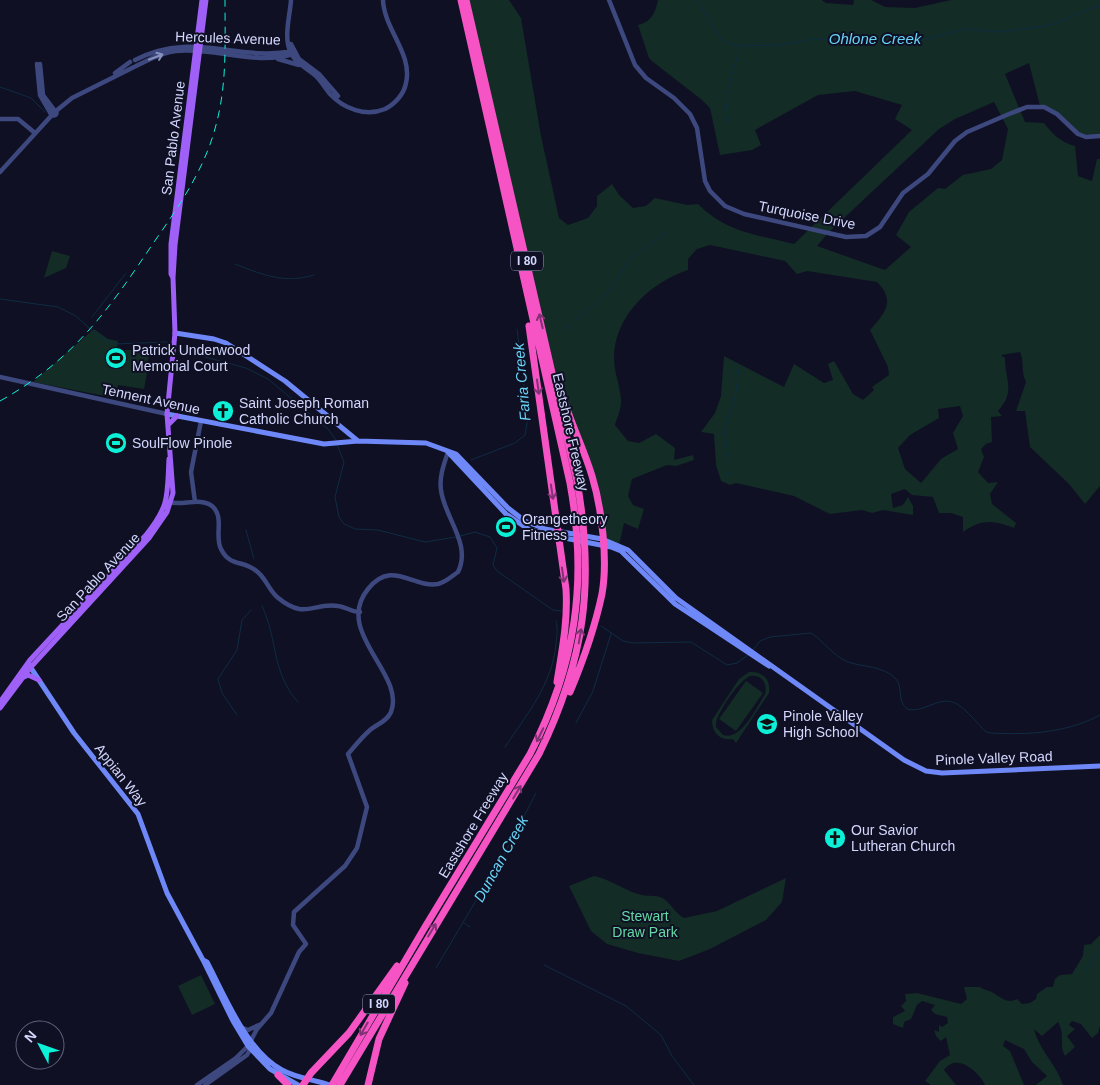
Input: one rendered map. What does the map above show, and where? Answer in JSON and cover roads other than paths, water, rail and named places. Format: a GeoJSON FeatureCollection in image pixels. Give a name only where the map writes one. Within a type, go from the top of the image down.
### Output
{"type":"FeatureCollection","features":[{"type":"Feature","properties":{"kind":"highway","name":"Eastshore Freeway"},"geometry":{"type":"LineString","coordinates":[[461,0],[529,304],[581,523]]}},
{"type":"Feature","properties":{"kind":"highway","name":"Eastshore Freeway"},"geometry":{"type":"LineString","coordinates":[[342,1085],[407,972],[528,773],[557,716],[580,642],[586,590],[581,523],[548,352],[466,0]]}},
{"type":"Feature","properties":{"kind":"highway"},"geometry":{"type":"LineString","coordinates":[[529,304],[528,320],[567,612],[558,690]]}},
{"type":"Feature","properties":{"kind":"highway"},"geometry":{"type":"LineString","coordinates":[[548,352],[592,475],[600,509],[602,542],[602,594],[574,682],[557,716]]}},
{"type":"Feature","properties":{"kind":"highway","name":"Eastshore Freeway"},"geometry":{"type":"LineString","coordinates":[[331,1085],[424,927],[530,754],[566,669],[574,629],[583,551]]}},
{"type":"Feature","properties":{"kind":"highway"},"geometry":{"type":"LineString","coordinates":[[303,1085],[307,1077],[349,1033],[424,927]]}},
{"type":"Feature","properties":{"kind":"highway"},"geometry":{"type":"LineString","coordinates":[[368,1085],[379,1039],[405,984],[407,972]]}},
{"type":"Feature","properties":{"kind":"highway"},"geometry":{"type":"LineString","coordinates":[[278,1075],[288,1085]]}},
{"type":"Feature","properties":{"kind":"main road","name":"San Pablo Avenue"},"geometry":{"type":"LineString","coordinates":[[201,49],[202,0]]}},
{"type":"Feature","properties":{"kind":"main road","name":"San Pablo Avenue"},"geometry":{"type":"LineString","coordinates":[[0,702],[28,665],[146,535],[169,502],[167,414],[175,332],[176,224],[201,49],[206,0]]}},
{"type":"Feature","properties":{"kind":"main road"},"geometry":{"type":"LineString","coordinates":[[175,332],[226,343],[285,381],[358,441]]}},
{"type":"Feature","properties":{"kind":"main road","name":"Tennent Avenue"},"geometry":{"type":"LineString","coordinates":[[167,414],[324,444],[358,441]]}},
{"type":"Feature","properties":{"kind":"main road"},"geometry":{"type":"LineString","coordinates":[[168,425],[177,416]]}},
{"type":"Feature","properties":{"kind":"main road"},"geometry":{"type":"LineString","coordinates":[[336,443],[343,440],[343,429]]}},
{"type":"Feature","properties":{"kind":"main road","name":"Pinole Valley Road"},"geometry":{"type":"LineString","coordinates":[[358,441],[426,443],[456,454],[513,513],[535,526],[558,534],[602,542],[633,554],[676,598],[754,656],[904,760],[926,771],[961,773],[1100,766]]}},
{"type":"Feature","properties":{"kind":"main road","name":"San Pablo Avenue"},"geometry":{"type":"LineString","coordinates":[[0,708],[22,678],[28,665]]}},
{"type":"Feature","properties":{"kind":"main road","name":"Appian Way"},"geometry":{"type":"LineString","coordinates":[[28,665],[74,733],[138,814],[167,893],[204,960],[233,1021],[251,1048],[278,1075],[298,1085]]}},
{"type":"Feature","properties":{"kind":"main road"},"geometry":{"type":"LineString","coordinates":[[22,678],[28,675],[39,680]]}},
{"type":"Feature","properties":{"kind":"main road","name":"Appian Way"},"geometry":{"type":"LineString","coordinates":[[204,960],[207,962],[243,1028],[251,1048],[275,1066],[290,1074],[307,1077],[331,1085]]}},
{"type":"Feature","properties":{"kind":"street"},"geometry":{"type":"LineString","coordinates":[[275,56],[282,50],[287,41],[292,0]]}},
{"type":"Feature","properties":{"kind":"street"},"geometry":{"type":"LineString","coordinates":[[292,0],[290,41],[292,53],[319,74],[335,94],[356,108],[368,110],[378,109],[387,104],[400,91],[405,75],[402,58],[382,16],[382,0]]}},
{"type":"Feature","properties":{"kind":"street"},"geometry":{"type":"LineString","coordinates":[[287,41],[292,53],[301,65],[320,80],[332,96],[355,110],[367,113],[389,107],[402,93],[408,75],[404,57],[385,16],[382,0]]}},
{"type":"Feature","properties":{"kind":"street","name":"Turquoise Drive"},"geometry":{"type":"LineString","coordinates":[[609,0],[635,65],[646,78],[674,98],[690,114],[697,128],[705,181],[710,191],[725,206],[744,214],[846,236],[866,236],[880,227],[903,193],[928,174],[955,141],[986,124],[1027,107],[1036,106],[1044,107],[1057,114],[1078,134],[1086,137],[1100,136]]}},
{"type":"Feature","properties":{"kind":"street","name":"Hercules Avenue"},"geometry":{"type":"LineString","coordinates":[[0,172],[53,113],[70,99],[110,77],[135,66],[170,52],[201,49],[237,56],[275,56],[292,53]]}},
{"type":"Feature","properties":{"kind":"street","name":"Hercules Avenue"},"geometry":{"type":"LineString","coordinates":[[110,77],[132,61],[154,50],[236,50],[275,56]]}},
{"type":"Feature","properties":{"kind":"street"},"geometry":{"type":"LineString","coordinates":[[275,56],[301,65]]}},
{"type":"Feature","properties":{"kind":"street"},"geometry":{"type":"LineString","coordinates":[[132,61],[137,62],[135,66]]}},
{"type":"Feature","properties":{"kind":"street"},"geometry":{"type":"LineString","coordinates":[[38,64],[43,95],[53,113]]}},
{"type":"Feature","properties":{"kind":"street"},"geometry":{"type":"LineString","coordinates":[[0,119],[18,119],[36,133]]}},
{"type":"Feature","properties":{"kind":"street","name":"Tennent Avenue"},"geometry":{"type":"LineString","coordinates":[[0,377],[167,414]]}},
{"type":"Feature","properties":{"kind":"street"},"geometry":{"type":"LineString","coordinates":[[195,502],[191,472],[201,421]]}},
{"type":"Feature","properties":{"kind":"street"},"geometry":{"type":"LineString","coordinates":[[243,1028],[248,1030],[259,1025],[271,1014],[300,952],[306,944],[293,925],[294,912],[350,860],[357,848],[366,816],[366,803],[348,754],[370,730],[382,724],[390,714],[394,704],[393,691],[364,638],[360,612],[362,599],[368,588],[378,580],[393,574],[429,584],[440,584],[450,578],[460,566],[462,556],[456,528],[441,490],[441,474],[448,452]]}},
{"type":"Feature","properties":{"kind":"street"},"geometry":{"type":"LineString","coordinates":[[169,502],[180,505],[195,502],[209,504],[218,513],[220,547],[230,561],[255,570],[276,596],[288,604],[310,610],[339,606],[360,612]]}},
{"type":"Feature","properties":{"kind":"street"},"geometry":{"type":"LineString","coordinates":[[205,1085],[244,1058],[251,1048],[259,1025]]}},
{"type":"Feature","properties":{"kind":"street"},"geometry":{"type":"LineString","coordinates":[[197,1085],[251,1048]]}},
{"type":"Feature","properties":{"kind":"waterway","name":"Ohlone Creek"},"geometry":{"type":"LineString","coordinates":[[697,0],[721,39],[740,46],[779,45],[814,39],[894,42],[923,40],[965,29],[1001,32],[1051,25],[1100,5]]}},
{"type":"Feature","properties":{"kind":"waterway"},"geometry":{"type":"LineString","coordinates":[[729,122],[725,97],[737,58],[738,45]]}},
{"type":"Feature","properties":{"kind":"waterway"},"geometry":{"type":"LineString","coordinates":[[0,87],[31,98],[45,112]]}},
{"type":"Feature","properties":{"kind":"waterway","name":"Faria Creek"},"geometry":{"type":"LineString","coordinates":[[575,321],[609,291],[630,259],[668,232]]}},
{"type":"Feature","properties":{"kind":"waterway"},"geometry":{"type":"LineString","coordinates":[[235,264],[274,277],[293,279],[314,275]]}},
{"type":"Feature","properties":{"kind":"waterway"},"geometry":{"type":"LineString","coordinates":[[92,317],[126,273]]}},
{"type":"Feature","properties":{"kind":"waterway"},"geometry":{"type":"LineString","coordinates":[[0,299],[58,307],[76,316],[99,337],[115,344],[167,342]]}},
{"type":"Feature","properties":{"kind":"waterway","name":"Faria Creek"},"geometry":{"type":"LineString","coordinates":[[563,331],[571,324]]}},
{"type":"Feature","properties":{"kind":"waterway","name":"Faria Creek"},"geometry":{"type":"LineString","coordinates":[[471,460],[515,443],[525,435],[528,418],[517,329]]}},
{"type":"Feature","properties":{"kind":"waterway"},"geometry":{"type":"LineString","coordinates":[[179,350],[246,368],[268,379],[328,429],[336,440]]}},
{"type":"Feature","properties":{"kind":"waterway"},"geometry":{"type":"LineString","coordinates":[[730,463],[724,430],[735,398],[739,368]]}},
{"type":"Feature","properties":{"kind":"waterway"},"geometry":{"type":"LineString","coordinates":[[337,444],[344,462],[335,497],[339,517],[344,524],[355,529],[378,530],[425,542],[456,537]]}},
{"type":"Feature","properties":{"kind":"waterway"},"geometry":{"type":"LineString","coordinates":[[727,481],[730,467]]}},
{"type":"Feature","properties":{"kind":"waterway"},"geometry":{"type":"LineString","coordinates":[[246,530],[254,559]]}},
{"type":"Feature","properties":{"kind":"waterway"},"geometry":{"type":"LineString","coordinates":[[460,536],[475,532],[490,537],[497,548],[493,565],[497,571],[553,610],[561,611]]}},
{"type":"Feature","properties":{"kind":"waterway"},"geometry":{"type":"LineString","coordinates":[[262,606],[271,631],[283,679],[289,691],[298,702]]}},
{"type":"Feature","properties":{"kind":"waterway"},"geometry":{"type":"LineString","coordinates":[[237,715],[222,693],[218,679],[237,650],[242,620],[251,610]]}},
{"type":"Feature","properties":{"kind":"waterway"},"geometry":{"type":"LineString","coordinates":[[505,747],[530,711],[544,686],[554,659],[556,621]]}},
{"type":"Feature","properties":{"kind":"waterway"},"geometry":{"type":"LineString","coordinates":[[601,626],[623,641],[633,643],[691,642],[727,665],[737,663],[748,655]]}},
{"type":"Feature","properties":{"kind":"waterway"},"geometry":{"type":"LineString","coordinates":[[753,650],[760,641],[770,637],[811,633],[848,662],[879,669],[890,674],[898,681],[902,701],[907,709],[920,709],[944,701],[951,702],[965,710],[986,732],[991,733],[1047,732],[1074,726],[1100,715]]}},
{"type":"Feature","properties":{"kind":"waterway","name":"Duncan Creek"},"geometry":{"type":"LineString","coordinates":[[576,723],[593,691],[611,634]]}},
{"type":"Feature","properties":{"kind":"waterway","name":"Duncan Creek"},"geometry":{"type":"LineString","coordinates":[[436,968],[481,892],[490,882],[536,793]]}},
{"type":"Feature","properties":{"kind":"waterway","name":"Duncan Creek"},"geometry":{"type":"LineString","coordinates":[[464,923],[470,927]]}},
{"type":"Feature","properties":{"kind":"waterway"},"geometry":{"type":"LineString","coordinates":[[1085,970],[1100,950]]}},
{"type":"Feature","properties":{"kind":"waterway","name":"Duncan Creek"},"geometry":{"type":"LineString","coordinates":[[544,965],[626,1006],[661,1035],[672,1056],[694,1085]]}},
{"type":"Feature","properties":{"kind":"railway"},"geometry":{"type":"LineString","coordinates":[[0,401],[48,369],[86,333],[120,292],[172,216],[199,171],[212,138],[220,106],[225,61],[225,0]]}},
{"type":"Feature","properties":{"kind":"place","name":"Patrick Underwood Memorial Court"},"geometry":{"type":"Point","coordinates":[116,358]}},
{"type":"Feature","properties":{"kind":"place","name":"Saint Joseph Roman Catholic Church"},"geometry":{"type":"Point","coordinates":[223,411]}},
{"type":"Feature","properties":{"kind":"place","name":"SoulFlow Pinole"},"geometry":{"type":"Point","coordinates":[116,443]}},
{"type":"Feature","properties":{"kind":"place","name":"Orangetheory Fitness"},"geometry":{"type":"Point","coordinates":[506,527]}},
{"type":"Feature","properties":{"kind":"place","name":"Pinole Valley High School"},"geometry":{"type":"Point","coordinates":[767,724]}},
{"type":"Feature","properties":{"kind":"place","name":"Our Savior Lutheran Church"},"geometry":{"type":"Point","coordinates":[835,838]}},
{"type":"Feature","properties":{"kind":"park label","name":"Stewart Draw Park"},"geometry":{"type":"Point","coordinates":[645,924]}}]}
